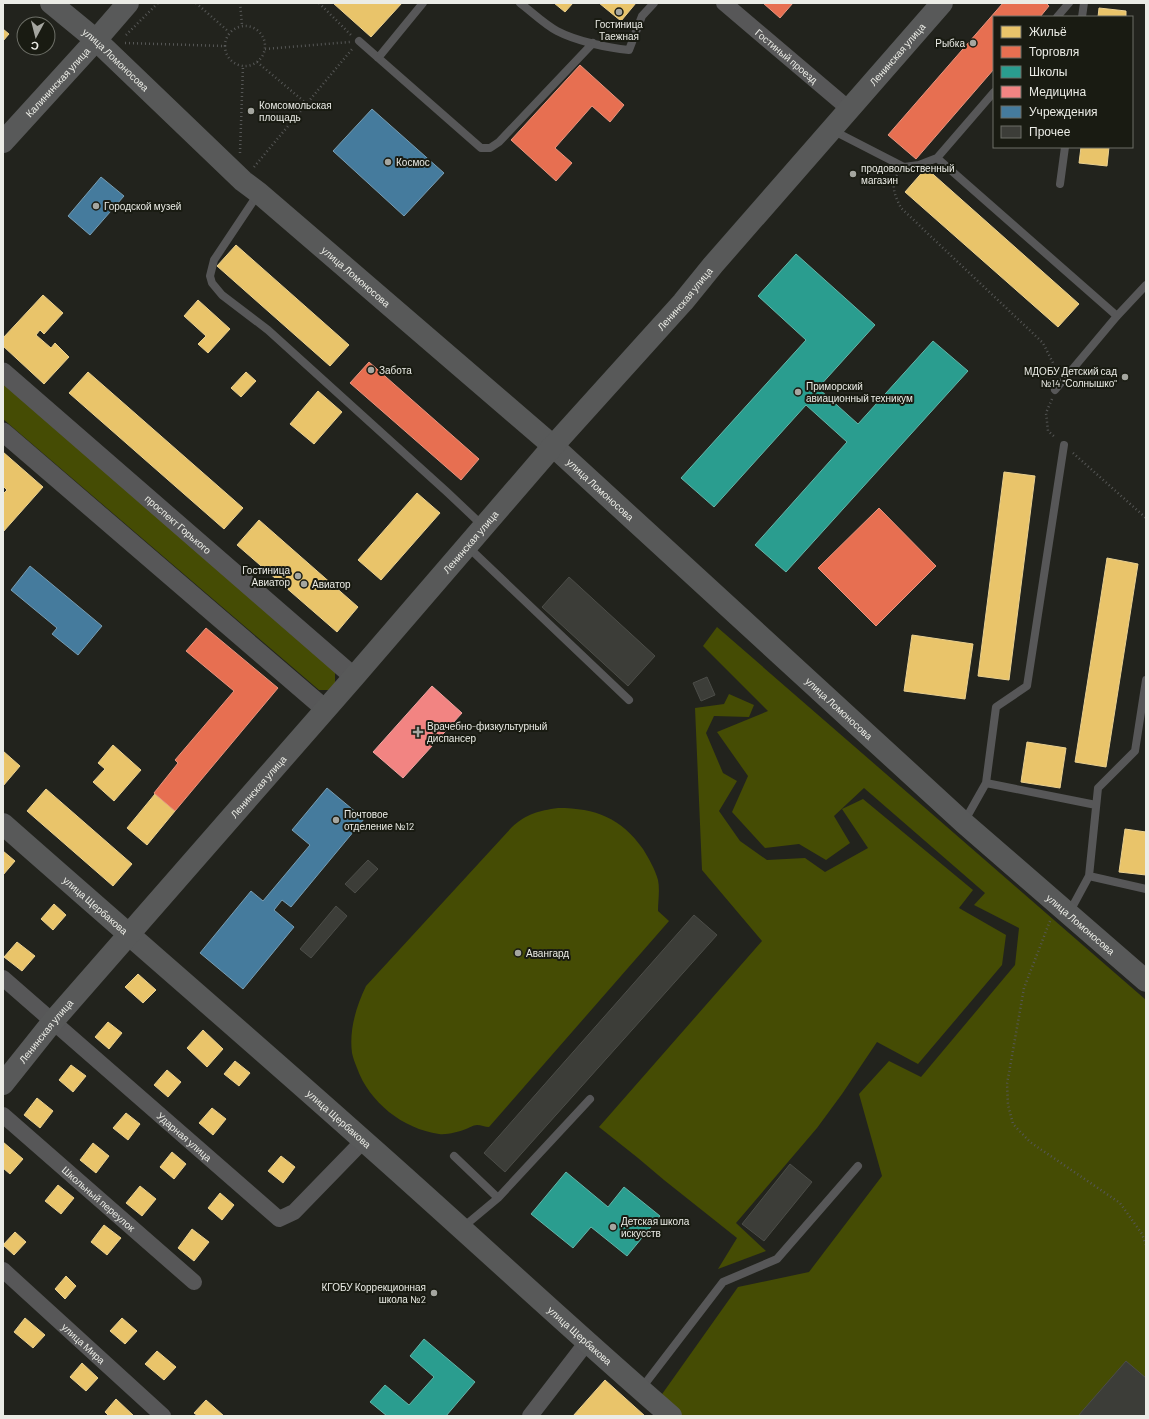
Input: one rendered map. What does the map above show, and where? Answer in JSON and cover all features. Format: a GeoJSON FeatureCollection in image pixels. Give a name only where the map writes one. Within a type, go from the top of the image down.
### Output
{"type":"FeatureCollection","features":[{"type":"Feature","properties":{"kind":"main road","name":"улица Ломоносова"},"geometry":{"type":"LineString","coordinates":[[51,3],[96,40],[251,176],[553,446],[964,823],[1146,981]]}},
{"type":"Feature","properties":{"kind":"main road","name":"Калининская улица"},"geometry":{"type":"LineString","coordinates":[[3,142],[128,3]]}},
{"type":"Feature","properties":{"kind":"main road","name":"Ленинская улица"},"geometry":{"type":"LineString","coordinates":[[3,1084],[54,1020],[354,677],[553,446],[683,302],[712,265],[942,3]]}},
{"type":"Feature","properties":{"kind":"main road","name":"улица Щербакова"},"geometry":{"type":"LineString","coordinates":[[3,824],[364,1140],[587,1342],[672,1416]]}},
{"type":"Feature","properties":{"kind":"street","name":"Гостиный проезд"},"geometry":{"type":"LineString","coordinates":[[724,3],[849,109]]}},
{"type":"Feature","properties":{"kind":"street","name":"проспект Горького"},"geometry":{"type":"LineString","coordinates":[[3,372],[354,677]]}},
{"type":"Feature","properties":{"kind":"street"},"geometry":{"type":"LineString","coordinates":[[3,432],[325,709]]}},
{"type":"Feature","properties":{"kind":"street","name":"Ударная улица"},"geometry":{"type":"LineString","coordinates":[[3,978],[54,1020],[279,1219],[294,1212],[364,1140]]}},
{"type":"Feature","properties":{"kind":"street","name":"Школьный переулок"},"geometry":{"type":"LineString","coordinates":[[3,1115],[194,1282]]}},
{"type":"Feature","properties":{"kind":"street","name":"улица Мира"},"geometry":{"type":"LineString","coordinates":[[3,1270],[164,1416]]}},
{"type":"Feature","properties":{"kind":"street"},"geometry":{"type":"LineString","coordinates":[[530,1416],[587,1342]]}},
{"type":"Feature","properties":{"kind":"lane"},"geometry":{"type":"LineString","coordinates":[[378,58],[423,3]]}},
{"type":"Feature","properties":{"kind":"lane"},"geometry":{"type":"LineString","coordinates":[[520,3],[556,30],[571,37],[629,50],[642,16],[654,3]]}},
{"type":"Feature","properties":{"kind":"lane"},"geometry":{"type":"LineString","coordinates":[[1058,16],[1069,3]]}},
{"type":"Feature","properties":{"kind":"lane"},"geometry":{"type":"LineString","coordinates":[[1082,16],[1084,3]]}},
{"type":"Feature","properties":{"kind":"lane"},"geometry":{"type":"LineString","coordinates":[[359,41],[481,148],[490,148],[499,142],[593,43]]}},
{"type":"Feature","properties":{"kind":"lane"},"geometry":{"type":"LineString","coordinates":[[831,130],[904,167],[919,164],[937,158],[993,93]]}},
{"type":"Feature","properties":{"kind":"lane"},"geometry":{"type":"LineString","coordinates":[[1060,184],[1065,148]]}},
{"type":"Feature","properties":{"kind":"lane"},"geometry":{"type":"LineString","coordinates":[[937,158],[1117,316]]}},
{"type":"Feature","properties":{"kind":"lane"},"geometry":{"type":"LineString","coordinates":[[251,176],[214,260],[210,276],[212,284],[222,295],[268,330],[447,492],[483,527]]}},
{"type":"Feature","properties":{"kind":"lane"},"geometry":{"type":"LineString","coordinates":[[1055,390],[1117,316],[1146,285]]}},
{"type":"Feature","properties":{"kind":"lane"},"geometry":{"type":"LineString","coordinates":[[964,823],[986,783],[996,706],[1027,686],[1064,445]]}},
{"type":"Feature","properties":{"kind":"lane"},"geometry":{"type":"LineString","coordinates":[[466,546],[629,700]]}},
{"type":"Feature","properties":{"kind":"lane"},"geometry":{"type":"LineString","coordinates":[[1063,909],[1089,876],[1098,788],[1134,751],[1146,680]]}},
{"type":"Feature","properties":{"kind":"lane"},"geometry":{"type":"LineString","coordinates":[[986,783],[1096,805]]}},
{"type":"Feature","properties":{"kind":"lane"},"geometry":{"type":"LineString","coordinates":[[1089,876],[1146,889]]}},
{"type":"Feature","properties":{"kind":"lane"},"geometry":{"type":"LineString","coordinates":[[462,1229],[498,1198],[590,1099]]}},
{"type":"Feature","properties":{"kind":"lane"},"geometry":{"type":"LineString","coordinates":[[454,1156],[498,1198]]}},
{"type":"Feature","properties":{"kind":"lane"},"geometry":{"type":"LineString","coordinates":[[641,1389],[723,1282],[778,1259],[858,1166]]}},
{"type":"Feature","properties":{"kind":"path"},"geometry":{"type":"LineString","coordinates":[[124,37],[158,3]]}},
{"type":"Feature","properties":{"kind":"path"},"geometry":{"type":"LineString","coordinates":[[196,3],[229,32]]}},
{"type":"Feature","properties":{"kind":"path"},"geometry":{"type":"LineString","coordinates":[[240,3],[242,26]]}},
{"type":"Feature","properties":{"kind":"path"},"geometry":{"type":"LineString","coordinates":[[319,3],[359,41]]}},
{"type":"Feature","properties":{"kind":"path"},"geometry":{"type":"LineString","coordinates":[[242,26],[250,26],[256,29],[262,34],[265,42],[265,49],[262,56],[257,62],[251,65],[243,66],[230,60],[226,54],[224,46],[225,39],[229,32],[242,26]]}},
{"type":"Feature","properties":{"kind":"path"},"geometry":{"type":"LineString","coordinates":[[265,49],[359,41]]}},
{"type":"Feature","properties":{"kind":"path"},"geometry":{"type":"LineString","coordinates":[[251,176],[306,104],[359,41]]}},
{"type":"Feature","properties":{"kind":"path"},"geometry":{"type":"LineString","coordinates":[[118,42],[224,46]]}},
{"type":"Feature","properties":{"kind":"path"},"geometry":{"type":"LineString","coordinates":[[257,62],[306,104]]}},
{"type":"Feature","properties":{"kind":"path"},"geometry":{"type":"LineString","coordinates":[[240,153],[243,66]]}},
{"type":"Feature","properties":{"kind":"path"},"geometry":{"type":"LineString","coordinates":[[235,148],[244,158]]}},
{"type":"Feature","properties":{"kind":"path"},"geometry":{"type":"LineString","coordinates":[[904,167],[894,179],[894,194],[901,208],[1044,343],[1053,362],[1055,390],[1046,413],[1048,431],[1146,518]]}},
{"type":"Feature","properties":{"kind":"path"},"geometry":{"type":"LineString","coordinates":[[1063,909],[1024,988],[1007,1084],[1008,1105],[1013,1124],[1030,1142],[1120,1203],[1142,1234],[1146,1245]]}},
{"type":"Feature","properties":{"kind":"green space"},"geometry":{"type":"Polygon","coordinates":[[[3,382],[335,671],[335,683],[330,690],[319,690],[3,419],[3,382]]]}},
{"type":"Feature","properties":{"kind":"green space"},"geometry":{"type":"Polygon","coordinates":[[[717,627],[1146,1000],[1146,1416],[682,1416],[660,1397],[738,1287],[809,1272],[882,1176],[859,1094],[889,1061],[921,1077],[1015,965],[1019,928],[974,905],[985,893],[864,788],[834,816],[850,843],[826,860],[799,844],[765,848],[732,812],[748,776],[717,732],[768,711],[703,646],[717,627]]]}},
{"type":"Feature","properties":{"kind":"green space"},"geometry":{"type":"Polygon","coordinates":[[[729,694],[754,705],[749,717],[714,716],[706,733],[723,773],[737,781],[719,811],[740,841],[767,860],[805,858],[825,872],[868,848],[842,809],[863,799],[973,890],[959,908],[1006,935],[1002,965],[918,1064],[877,1042],[817,1128],[736,1223],[766,1251],[718,1269],[737,1238],[599,1127],[762,941],[702,870],[695,708],[724,704],[729,694]]]}},
{"type":"Feature","properties":{"kind":"green space","name":"Авангард"},"geometry":{"type":"Polygon","coordinates":[[[558,808],[572,808],[596,813],[616,822],[635,838],[652,864],[657,876],[659,888],[658,911],[669,921],[489,1127],[476,1125],[449,1134],[439,1134],[426,1131],[400,1120],[379,1103],[370,1092],[362,1080],[353,1059],[351,1044],[352,1027],[356,1010],[366,986],[512,827],[534,813],[558,808]]]}},
{"type":"Feature","properties":{"kind":"building: Жильё"},"geometry":{"type":"Polygon","coordinates":[[[333,3],[402,3],[371,37],[333,3]]]}},
{"type":"Feature","properties":{"kind":"building: Жильё","name":"Гостиница Таежная"},"geometry":{"type":"Polygon","coordinates":[[[554,3],[573,3],[565,12],[554,3]]]}},
{"type":"Feature","properties":{"kind":"building: Жильё","name":"Гостиница Таежная"},"geometry":{"type":"Polygon","coordinates":[[[599,3],[636,3],[621,21],[599,3]]]}},
{"type":"Feature","properties":{"kind":"building: Жильё"},"geometry":{"type":"Polygon","coordinates":[[[1099,8],[1126,11],[1126,16],[1098,16],[1099,8]]]}},
{"type":"Feature","properties":{"kind":"building: Жильё"},"geometry":{"type":"Polygon","coordinates":[[[3,29],[9,34],[3,41],[3,29]]]}},
{"type":"Feature","properties":{"kind":"building: Жильё"},"geometry":{"type":"Polygon","coordinates":[[[1081,148],[1109,148],[1107,166],[1079,163],[1081,148]]]}},
{"type":"Feature","properties":{"kind":"building: Жильё"},"geometry":{"type":"Polygon","coordinates":[[[926,168],[1079,304],[1058,327],[905,192],[926,168]]]}},
{"type":"Feature","properties":{"kind":"building: Жильё"},"geometry":{"type":"Polygon","coordinates":[[[236,245],[349,345],[330,366],[217,266],[236,245]]]}},
{"type":"Feature","properties":{"kind":"building: Жильё"},"geometry":{"type":"Polygon","coordinates":[[[43,295],[63,313],[44,334],[40,330],[36,335],[51,348],[55,343],[69,357],[44,384],[3,346],[3,338],[43,295]]]}},
{"type":"Feature","properties":{"kind":"building: Жильё"},"geometry":{"type":"Polygon","coordinates":[[[198,300],[230,329],[208,353],[198,344],[206,336],[184,316],[198,300]]]}},
{"type":"Feature","properties":{"kind":"building: Жильё"},"geometry":{"type":"Polygon","coordinates":[[[88,372],[243,508],[224,529],[69,393],[88,372]]]}},
{"type":"Feature","properties":{"kind":"building: Жильё"},"geometry":{"type":"Polygon","coordinates":[[[246,372],[256,381],[241,397],[231,388],[246,372]]]}},
{"type":"Feature","properties":{"kind":"building: Жильё"},"geometry":{"type":"Polygon","coordinates":[[[318,391],[342,412],[314,444],[290,424],[318,391]]]}},
{"type":"Feature","properties":{"kind":"building: Жильё"},"geometry":{"type":"Polygon","coordinates":[[[3,452],[43,487],[3,532],[3,494],[7,490],[3,486],[3,452]]]}},
{"type":"Feature","properties":{"kind":"building: Жильё"},"geometry":{"type":"Polygon","coordinates":[[[1004,472],[1035,476],[1009,680],[978,676],[1004,472]]]}},
{"type":"Feature","properties":{"kind":"building: Жильё"},"geometry":{"type":"Polygon","coordinates":[[[417,493],[440,513],[381,580],[358,560],[417,493]]]}},
{"type":"Feature","properties":{"kind":"building: Жильё","name":"Гостиница Авиатор"},"geometry":{"type":"Polygon","coordinates":[[[259,520],[358,607],[337,632],[237,545],[259,520]]]}},
{"type":"Feature","properties":{"kind":"building: Жильё"},"geometry":{"type":"Polygon","coordinates":[[[1107,558],[1138,564],[1106,767],[1075,762],[1107,558]]]}},
{"type":"Feature","properties":{"kind":"building: Жильё"},"geometry":{"type":"Polygon","coordinates":[[[912,635],[973,644],[965,699],[904,691],[912,635]]]}},
{"type":"Feature","properties":{"kind":"building: Жильё"},"geometry":{"type":"Polygon","coordinates":[[[1027,742],[1066,748],[1060,788],[1021,782],[1027,742]]]}},
{"type":"Feature","properties":{"kind":"building: Жильё"},"geometry":{"type":"Polygon","coordinates":[[[113,745],[141,770],[114,801],[93,782],[105,769],[98,763],[113,745]]]}},
{"type":"Feature","properties":{"kind":"building: Жильё"},"geometry":{"type":"Polygon","coordinates":[[[3,751],[20,766],[3,786],[3,751]]]}},
{"type":"Feature","properties":{"kind":"building: Жильё"},"geometry":{"type":"Polygon","coordinates":[[[46,789],[132,864],[113,886],[27,811],[46,789]]]}},
{"type":"Feature","properties":{"kind":"building: Жильё"},"geometry":{"type":"Polygon","coordinates":[[[155,794],[175,811],[147,845],[127,828],[155,794]]]}},
{"type":"Feature","properties":{"kind":"building: Жильё"},"geometry":{"type":"Polygon","coordinates":[[[1125,829],[1146,832],[1146,875],[1119,872],[1125,829]]]}},
{"type":"Feature","properties":{"kind":"building: Жильё"},"geometry":{"type":"Polygon","coordinates":[[[3,851],[15,861],[3,875],[3,851]]]}},
{"type":"Feature","properties":{"kind":"building: Жильё"},"geometry":{"type":"Polygon","coordinates":[[[54,904],[66,915],[53,930],[41,919],[54,904]]]}},
{"type":"Feature","properties":{"kind":"building: Жильё"},"geometry":{"type":"Polygon","coordinates":[[[17,942],[35,956],[22,971],[4,957],[17,942]]]}},
{"type":"Feature","properties":{"kind":"building: Жильё"},"geometry":{"type":"Polygon","coordinates":[[[138,974],[156,990],[143,1003],[125,987],[138,974]]]}},
{"type":"Feature","properties":{"kind":"building: Жильё"},"geometry":{"type":"Polygon","coordinates":[[[108,1022],[122,1033],[109,1049],[95,1037],[108,1022]]]}},
{"type":"Feature","properties":{"kind":"building: Жильё"},"geometry":{"type":"Polygon","coordinates":[[[203,1030],[223,1049],[207,1067],[187,1048],[203,1030]]]}},
{"type":"Feature","properties":{"kind":"building: Жильё"},"geometry":{"type":"Polygon","coordinates":[[[235,1061],[250,1073],[239,1086],[224,1074],[235,1061]]]}},
{"type":"Feature","properties":{"kind":"building: Жильё"},"geometry":{"type":"Polygon","coordinates":[[[71,1065],[86,1076],[73,1092],[59,1080],[71,1065]]]}},
{"type":"Feature","properties":{"kind":"building: Жильё"},"geometry":{"type":"Polygon","coordinates":[[[167,1070],[181,1082],[168,1097],[154,1085],[167,1070]]]}},
{"type":"Feature","properties":{"kind":"building: Жильё"},"geometry":{"type":"Polygon","coordinates":[[[37,1098],[53,1111],[40,1128],[24,1115],[37,1098]]]}},
{"type":"Feature","properties":{"kind":"building: Жильё"},"geometry":{"type":"Polygon","coordinates":[[[212,1108],[226,1119],[213,1135],[199,1123],[212,1108]]]}},
{"type":"Feature","properties":{"kind":"building: Жильё"},"geometry":{"type":"Polygon","coordinates":[[[126,1113],[140,1124],[128,1140],[113,1128],[126,1113]]]}},
{"type":"Feature","properties":{"kind":"building: Жильё"},"geometry":{"type":"Polygon","coordinates":[[[3,1142],[23,1159],[10,1174],[3,1168],[3,1142]]]}},
{"type":"Feature","properties":{"kind":"building: Жильё"},"geometry":{"type":"Polygon","coordinates":[[[93,1143],[109,1156],[96,1173],[80,1160],[93,1143]]]}},
{"type":"Feature","properties":{"kind":"building: Жильё"},"geometry":{"type":"Polygon","coordinates":[[[172,1152],[186,1164],[174,1179],[160,1167],[172,1152]]]}},
{"type":"Feature","properties":{"kind":"building: Жильё"},"geometry":{"type":"Polygon","coordinates":[[[281,1156],[295,1167],[283,1183],[268,1171],[281,1156]]]}},
{"type":"Feature","properties":{"kind":"building: Жильё"},"geometry":{"type":"Polygon","coordinates":[[[58,1185],[74,1198],[61,1214],[45,1201],[58,1185]]]}},
{"type":"Feature","properties":{"kind":"building: Жильё"},"geometry":{"type":"Polygon","coordinates":[[[140,1186],[156,1199],[142,1216],[126,1203],[140,1186]]]}},
{"type":"Feature","properties":{"kind":"building: Жильё"},"geometry":{"type":"Polygon","coordinates":[[[220,1193],[234,1205],[222,1220],[208,1208],[220,1193]]]}},
{"type":"Feature","properties":{"kind":"building: Жильё"},"geometry":{"type":"Polygon","coordinates":[[[104,1225],[121,1238],[107,1255],[91,1242],[104,1225]]]}},
{"type":"Feature","properties":{"kind":"building: Жильё"},"geometry":{"type":"Polygon","coordinates":[[[192,1229],[209,1242],[194,1261],[178,1248],[192,1229]]]}},
{"type":"Feature","properties":{"kind":"building: Жильё"},"geometry":{"type":"Polygon","coordinates":[[[15,1232],[26,1242],[14,1255],[3,1245],[15,1232]]]}},
{"type":"Feature","properties":{"kind":"building: Жильё"},"geometry":{"type":"Polygon","coordinates":[[[66,1276],[76,1286],[65,1299],[55,1289],[66,1276]]]}},
{"type":"Feature","properties":{"kind":"building: Жильё"},"geometry":{"type":"Polygon","coordinates":[[[25,1318],[45,1335],[33,1348],[14,1332],[25,1318]]]}},
{"type":"Feature","properties":{"kind":"building: Жильё"},"geometry":{"type":"Polygon","coordinates":[[[122,1318],[137,1331],[125,1344],[110,1331],[122,1318]]]}},
{"type":"Feature","properties":{"kind":"building: Жильё"},"geometry":{"type":"Polygon","coordinates":[[[157,1351],[176,1367],[164,1380],[145,1364],[157,1351]]]}},
{"type":"Feature","properties":{"kind":"building: Жильё"},"geometry":{"type":"Polygon","coordinates":[[[82,1363],[98,1378],[86,1391],[70,1377],[82,1363]]]}},
{"type":"Feature","properties":{"kind":"building: Жильё"},"geometry":{"type":"Polygon","coordinates":[[[605,1380],[645,1416],[573,1416],[605,1380]]]}},
{"type":"Feature","properties":{"kind":"building: Жильё"},"geometry":{"type":"Polygon","coordinates":[[[116,1399],[134,1416],[109,1416],[105,1412],[116,1399]]]}},
{"type":"Feature","properties":{"kind":"building: Жильё"},"geometry":{"type":"Polygon","coordinates":[[[206,1400],[224,1416],[198,1416],[194,1413],[206,1400]]]}},
{"type":"Feature","properties":{"kind":"building: Торговля"},"geometry":{"type":"Polygon","coordinates":[[[763,3],[793,3],[780,18],[763,3]]]}},
{"type":"Feature","properties":{"kind":"building: Торговля"},"geometry":{"type":"Polygon","coordinates":[[[1003,3],[1046,3],[1049,6],[1041,16],[993,16],[993,70],[916,159],[888,135],[1003,3]]]}},
{"type":"Feature","properties":{"kind":"building: Торговля"},"geometry":{"type":"Polygon","coordinates":[[[580,65],[624,105],[610,122],[592,106],[555,148],[572,163],[556,181],[511,140],[580,65]]]}},
{"type":"Feature","properties":{"kind":"building: Торговля"},"geometry":{"type":"Polygon","coordinates":[[[369,362],[479,459],[461,480],[350,383],[369,362]]]}},
{"type":"Feature","properties":{"kind":"building: Торговля"},"geometry":{"type":"Polygon","coordinates":[[[879,508],[936,566],[876,626],[818,568],[879,508]]]}},
{"type":"Feature","properties":{"kind":"building: Торговля"},"geometry":{"type":"Polygon","coordinates":[[[206,628],[278,688],[175,811],[154,793],[178,763],[175,760],[234,691],[186,651],[206,628]]]}},
{"type":"Feature","properties":{"kind":"building: Школы"},"geometry":{"type":"Polygon","coordinates":[[[796,254],[875,325],[818,388],[858,424],[933,341],[968,371],[786,572],[755,545],[847,442],[806,405],[714,507],[681,478],[806,340],[758,296],[796,254]]]}},
{"type":"Feature","properties":{"kind":"building: Школы"},"geometry":{"type":"Polygon","coordinates":[[[566,1172],[608,1207],[624,1187],[660,1216],[627,1256],[591,1227],[573,1248],[531,1214],[566,1172]]]}},
{"type":"Feature","properties":{"kind":"building: Школы"},"geometry":{"type":"Polygon","coordinates":[[[424,1339],[475,1382],[446,1416],[387,1416],[370,1402],[385,1385],[409,1405],[434,1377],[410,1356],[424,1339]]]}},
{"type":"Feature","properties":{"kind":"building: Медицина","name":"Врачебно-физкультурный диспансер"},"geometry":{"type":"Polygon","coordinates":[[[432,686],[462,713],[403,778],[373,752],[432,686]]]}},
{"type":"Feature","properties":{"kind":"building: Учреждения","name":"Космос"},"geometry":{"type":"Polygon","coordinates":[[[372,109],[444,173],[404,216],[333,151],[372,109]]]}},
{"type":"Feature","properties":{"kind":"building: Учреждения","name":"Городской музей"},"geometry":{"type":"Polygon","coordinates":[[[101,177],[124,196],[90,235],[68,216],[101,177]]]}},
{"type":"Feature","properties":{"kind":"building: Учреждения"},"geometry":{"type":"Polygon","coordinates":[[[30,566],[102,626],[78,655],[52,634],[57,628],[11,590],[30,566]]]}},
{"type":"Feature","properties":{"kind":"building: Учреждения"},"geometry":{"type":"Polygon","coordinates":[[[327,788],[364,819],[291,907],[282,900],[274,910],[294,927],[243,989],[200,953],[251,891],[263,901],[310,845],[292,830],[327,788]]]}},
{"type":"Feature","properties":{"kind":"building: Прочее"},"geometry":{"type":"Polygon","coordinates":[[[569,577],[655,656],[628,686],[542,607],[569,577]]]}},
{"type":"Feature","properties":{"kind":"building: Прочее"},"geometry":{"type":"Polygon","coordinates":[[[707,677],[715,695],[701,701],[693,683],[707,677]]]}},
{"type":"Feature","properties":{"kind":"building: Прочее"},"geometry":{"type":"Polygon","coordinates":[[[368,860],[378,869],[355,893],[345,884],[368,860]]]}},
{"type":"Feature","properties":{"kind":"building: Прочее"},"geometry":{"type":"Polygon","coordinates":[[[336,906],[347,916],[311,958],[300,949],[336,906]]]}},
{"type":"Feature","properties":{"kind":"building: Прочее"},"geometry":{"type":"Polygon","coordinates":[[[694,915],[717,935],[505,1172],[484,1153],[694,915]]]}},
{"type":"Feature","properties":{"kind":"building: Прочее"},"geometry":{"type":"Polygon","coordinates":[[[790,1164],[812,1182],[764,1241],[742,1224],[790,1164]]]}},
{"type":"Feature","properties":{"kind":"building: Прочее"},"geometry":{"type":"Polygon","coordinates":[[[1126,1361],[1146,1378],[1146,1416],[1078,1416],[1126,1361]]]}},
{"type":"Feature","properties":{"kind":"place","name":"Гостиница Таежная"},"geometry":{"type":"Point","coordinates":[619,12]}},
{"type":"Feature","properties":{"kind":"place","name":"Рыбка"},"geometry":{"type":"Point","coordinates":[973,43]}},
{"type":"Feature","properties":{"kind":"place","name":"Комсомольская площадь"},"geometry":{"type":"Point","coordinates":[251,111]}},
{"type":"Feature","properties":{"kind":"place","name":"Космос"},"geometry":{"type":"Point","coordinates":[388,162]}},
{"type":"Feature","properties":{"kind":"place","name":"продовольственный магазин"},"geometry":{"type":"Point","coordinates":[853,174]}},
{"type":"Feature","properties":{"kind":"place","name":"Городской музей"},"geometry":{"type":"Point","coordinates":[96,206]}},
{"type":"Feature","properties":{"kind":"place","name":"Забота"},"geometry":{"type":"Point","coordinates":[371,370]}},
{"type":"Feature","properties":{"kind":"place","name":"МДОБУ Детский сад №14 \"Солнышко\""},"geometry":{"type":"Point","coordinates":[1125,377]}},
{"type":"Feature","properties":{"kind":"place","name":"Приморский авиационный техникум"},"geometry":{"type":"Point","coordinates":[798,392]}},
{"type":"Feature","properties":{"kind":"place","name":"Гостиница Авиатор"},"geometry":{"type":"Point","coordinates":[298,576]}},
{"type":"Feature","properties":{"kind":"place","name":"Авиатор"},"geometry":{"type":"Point","coordinates":[304,584]}},
{"type":"Feature","properties":{"kind":"place","name":"Врачебно-физкультурный диспансер"},"geometry":{"type":"Point","coordinates":[418,732]}},
{"type":"Feature","properties":{"kind":"place","name":"Почтовое отделение №12"},"geometry":{"type":"Point","coordinates":[336,820]}},
{"type":"Feature","properties":{"kind":"place","name":"Авангард"},"geometry":{"type":"Point","coordinates":[518,953]}},
{"type":"Feature","properties":{"kind":"place","name":"Детская школа искусств"},"geometry":{"type":"Point","coordinates":[613,1227]}},
{"type":"Feature","properties":{"kind":"place","name":"КГОБУ Коррекционная школа №2"},"geometry":{"type":"Point","coordinates":[434,1293]}}]}
